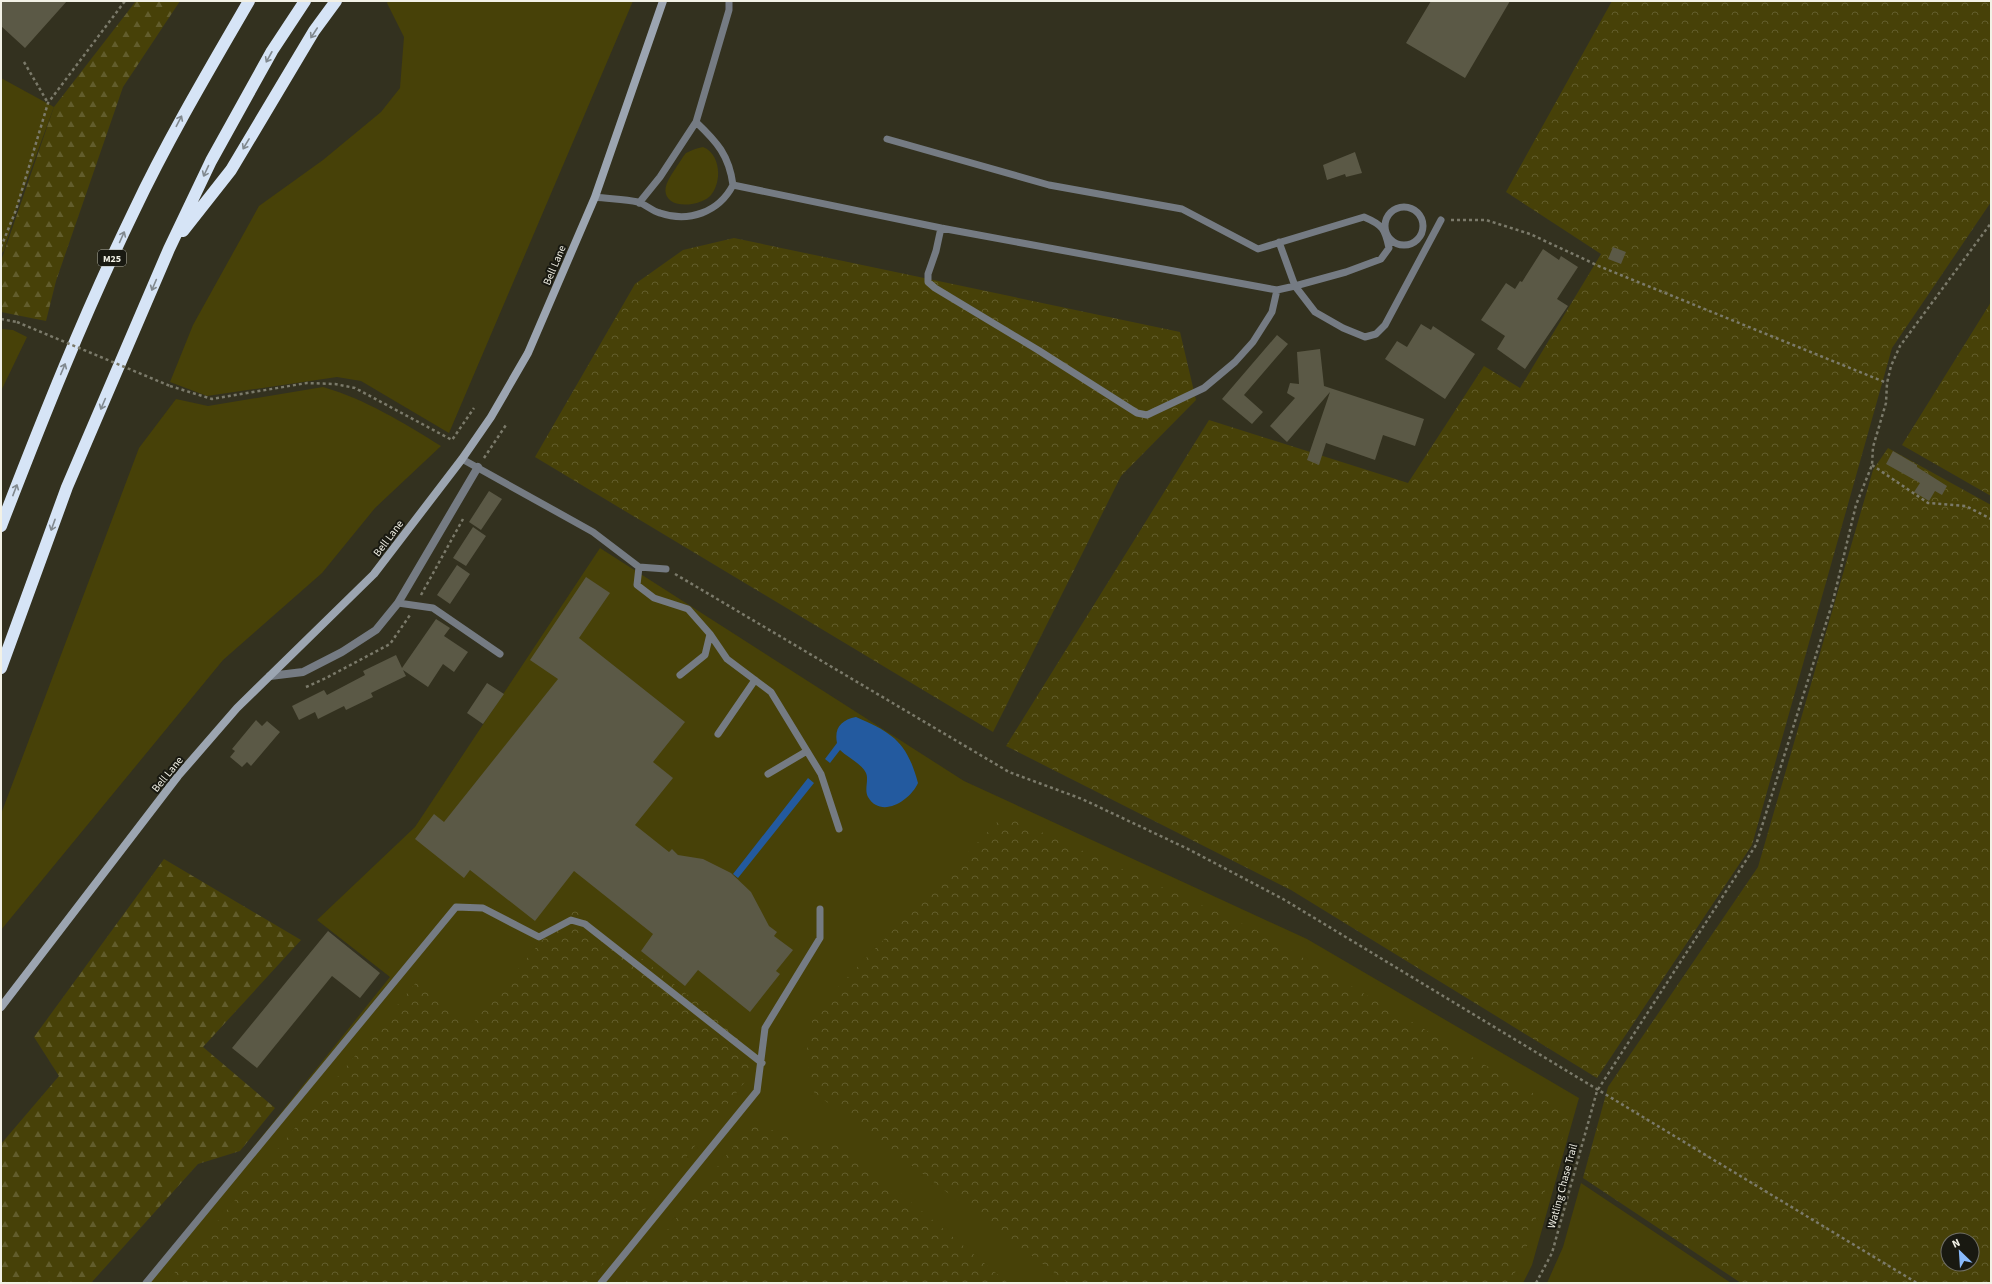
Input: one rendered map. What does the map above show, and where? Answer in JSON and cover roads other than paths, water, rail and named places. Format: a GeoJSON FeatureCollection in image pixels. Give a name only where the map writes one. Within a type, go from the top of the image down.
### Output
{"type":"FeatureCollection","features":[{"type":"Feature","properties":{"kind":"highway","name":"M25"},"geometry":{"type":"LineString","coordinates":[[1,526],[62,369],[134,210],[184,112],[249,1]]}},
{"type":"Feature","properties":{"kind":"highway"},"geometry":{"type":"LineString","coordinates":[[1,668],[67,487],[169,249],[211,161],[272,51],[305,1]]}},
{"type":"Feature","properties":{"kind":"highway"},"geometry":{"type":"LineString","coordinates":[[169,249],[231,170],[314,32],[336,1]]}},
{"type":"Feature","properties":{"kind":"main road","name":"Bell Lane"},"geometry":{"type":"LineString","coordinates":[[1,1007],[178,776],[237,708],[374,574],[462,459],[491,417],[528,353],[595,197],[663,1]]}},
{"type":"Feature","properties":{"kind":"street"},"geometry":{"type":"LineString","coordinates":[[270,676],[303,672],[342,652],[376,630],[398,602],[478,467]]}},
{"type":"Feature","properties":{"kind":"lane"},"geometry":{"type":"LineString","coordinates":[[639,202],[660,177],[696,122],[729,10],[729,1]]}},
{"type":"Feature","properties":{"kind":"lane"},"geometry":{"type":"LineString","coordinates":[[595,197],[639,202],[659,213],[679,218],[707,212],[718,204],[727,196],[733,185],[730,167],[715,140],[696,122]]}},
{"type":"Feature","properties":{"kind":"lane"},"geometry":{"type":"LineString","coordinates":[[733,185],[941,228],[1277,290],[1346,272],[1381,259],[1389,248],[1386,232],[1386,220],[1390,214],[1400,208],[1406,208],[1417,213],[1423,223],[1420,236],[1411,244],[1405,245],[1393,242],[1386,232],[1377,223],[1364,217],[1258,249],[1182,209],[1049,185],[887,139]]}},
{"type":"Feature","properties":{"kind":"lane"},"geometry":{"type":"LineString","coordinates":[[1279,242],[1295,286],[1314,312],[1365,337],[1376,334],[1385,325],[1441,220]]}},
{"type":"Feature","properties":{"kind":"lane"},"geometry":{"type":"LineString","coordinates":[[941,228],[936,251],[928,274],[928,282],[935,288],[1038,350],[1138,413],[1147,415],[1204,388],[1235,362],[1253,342],[1272,312],[1277,290]]}},
{"type":"Feature","properties":{"kind":"lane"},"geometry":{"type":"LineString","coordinates":[[462,459],[593,532],[639,567],[666,569]]}},
{"type":"Feature","properties":{"kind":"lane"},"geometry":{"type":"LineString","coordinates":[[639,567],[637,585],[654,598],[688,609],[710,634],[727,659],[771,692],[821,774],[839,829]]}},
{"type":"Feature","properties":{"kind":"lane"},"geometry":{"type":"LineString","coordinates":[[398,602],[433,608],[500,654]]}},
{"type":"Feature","properties":{"kind":"lane"},"geometry":{"type":"LineString","coordinates":[[680,675],[705,655],[710,634]]}},
{"type":"Feature","properties":{"kind":"lane"},"geometry":{"type":"LineString","coordinates":[[718,734],[755,680]]}},
{"type":"Feature","properties":{"kind":"lane"},"geometry":{"type":"LineString","coordinates":[[768,774],[807,751]]}},
{"type":"Feature","properties":{"kind":"lane"},"geometry":{"type":"LineString","coordinates":[[146,1283],[456,907],[483,908],[539,937],[571,920],[585,924],[762,1063]]}},
{"type":"Feature","properties":{"kind":"lane"},"geometry":{"type":"LineString","coordinates":[[601,1283],[757,1090],[766,1028],[820,938],[820,909]]}},
{"type":"Feature","properties":{"kind":"water"},"geometry":{"type":"Polygon","coordinates":[[[856,717],[880,728],[897,741],[903,748],[914,769],[918,783],[909,796],[895,805],[880,807],[868,797],[866,788],[867,779],[864,769],[840,750],[830,763],[825,759],[837,743],[836,738],[840,726],[846,720],[856,717]]]}},
{"type":"Feature","properties":{"kind":"water"},"geometry":{"type":"Polygon","coordinates":[[[808,778],[814,783],[738,878],[733,874],[808,778]]]}}]}
